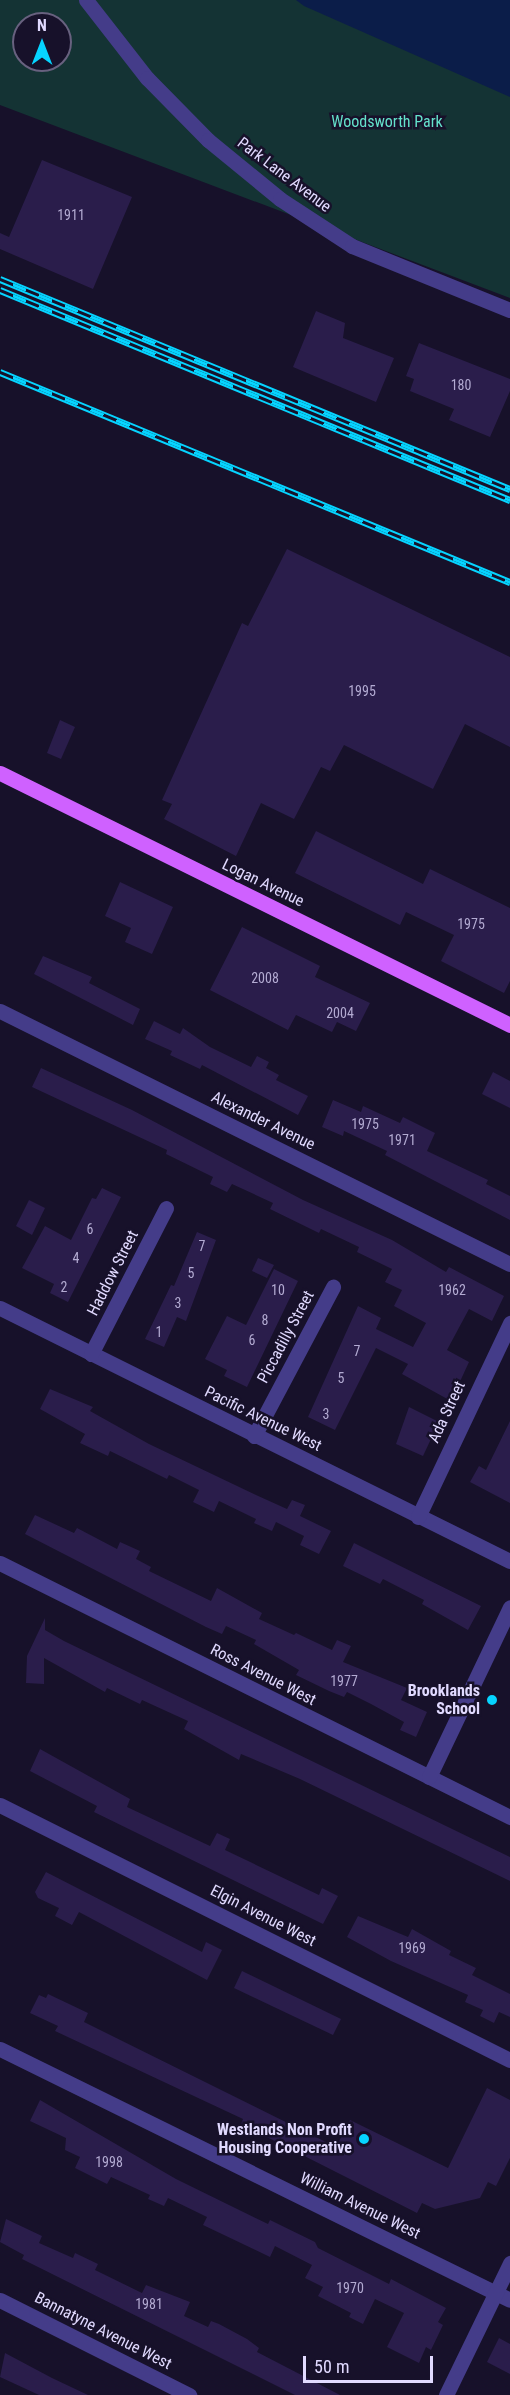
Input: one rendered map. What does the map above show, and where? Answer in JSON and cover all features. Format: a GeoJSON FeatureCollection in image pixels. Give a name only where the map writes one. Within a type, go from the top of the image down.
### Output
{"type":"FeatureCollection","features":[{"type":"Feature","properties":{"kind":"main road","name":"Logan Avenue"},"geometry":{"type":"LineString","coordinates":[[0,773],[510,1025]]}},
{"type":"Feature","properties":{"kind":"street","name":"Park Lane Avenue"},"geometry":{"type":"LineString","coordinates":[[86,0],[147,78],[208,140],[280,199],[352,246],[510,310]]}},
{"type":"Feature","properties":{"kind":"street","name":"Alexander Avenue"},"geometry":{"type":"LineString","coordinates":[[0,1011],[510,1263]]}},
{"type":"Feature","properties":{"kind":"street","name":"Haddow Street"},"geometry":{"type":"LineString","coordinates":[[92,1354],[166,1208]]}},
{"type":"Feature","properties":{"kind":"street","name":"Piccadilly Street"},"geometry":{"type":"LineString","coordinates":[[254,1436],[333,1287]]}},
{"type":"Feature","properties":{"kind":"street","name":"Pacific Avenue West"},"geometry":{"type":"LineString","coordinates":[[0,1308],[510,1561]]}},
{"type":"Feature","properties":{"kind":"street","name":"Ada Street"},"geometry":{"type":"LineString","coordinates":[[418,1517],[510,1323]]}},
{"type":"Feature","properties":{"kind":"street","name":"Ross Avenue West"},"geometry":{"type":"LineString","coordinates":[[0,1563],[510,1818]]}},
{"type":"Feature","properties":{"kind":"street"},"geometry":{"type":"LineString","coordinates":[[429,1778],[510,1607]]}},
{"type":"Feature","properties":{"kind":"street","name":"Elgin Avenue West"},"geometry":{"type":"LineString","coordinates":[[0,1805],[510,2060]]}},
{"type":"Feature","properties":{"kind":"street","name":"William Avenue West"},"geometry":{"type":"LineString","coordinates":[[0,2049],[510,2300]]}},
{"type":"Feature","properties":{"kind":"street"},"geometry":{"type":"LineString","coordinates":[[446,2395],[510,2263]]}},
{"type":"Feature","properties":{"kind":"street","name":"Bannatyne Avenue West"},"geometry":{"type":"LineString","coordinates":[[0,2300],[189,2395]]}},
{"type":"Feature","properties":{"kind":"green space","name":"Woodsworth Park"},"geometry":{"type":"Polygon","coordinates":[[[0,0],[510,0],[510,298],[0,105],[0,0]]]}},
{"type":"Feature","properties":{"kind":"water"},"geometry":{"type":"Polygon","coordinates":[[[296,0],[510,0],[510,97],[304,6],[296,0]]]}},
{"type":"Feature","properties":{"kind":"building"},"geometry":{"type":"Polygon","coordinates":[[[42,160],[132,197],[93,289],[0,249],[0,233],[9,237],[42,160]]]}},
{"type":"Feature","properties":{"kind":"building"},"geometry":{"type":"Polygon","coordinates":[[[316,311],[345,323],[343,338],[394,358],[376,402],[293,367],[316,311]]]}},
{"type":"Feature","properties":{"kind":"building"},"geometry":{"type":"Polygon","coordinates":[[[419,343],[510,379],[510,391],[490,437],[449,420],[454,409],[410,391],[414,379],[406,376],[419,343]]]}},
{"type":"Feature","properties":{"kind":"building"},"geometry":{"type":"Polygon","coordinates":[[[287,549],[510,657],[510,747],[465,724],[433,789],[344,745],[330,771],[321,767],[294,819],[261,803],[236,856],[164,819],[172,804],[162,800],[242,623],[248,626],[287,549]]]}},
{"type":"Feature","properties":{"kind":"building"},"geometry":{"type":"Polygon","coordinates":[[[60,720],[75,727],[61,759],[47,753],[60,720]]]}},
{"type":"Feature","properties":{"kind":"building"},"geometry":{"type":"Polygon","coordinates":[[[316,831],[423,884],[430,869],[510,908],[510,981],[504,993],[441,961],[454,935],[406,912],[400,925],[295,873],[316,831]]]}},
{"type":"Feature","properties":{"kind":"building"},"geometry":{"type":"Polygon","coordinates":[[[120,882],[173,907],[152,954],[125,942],[131,928],[105,916],[120,882]]]}},
{"type":"Feature","properties":{"kind":"building"},"geometry":{"type":"Polygon","coordinates":[[[242,927],[320,966],[315,977],[370,1003],[356,1031],[337,1022],[332,1032],[296,1015],[288,1030],[210,990],[242,927]]]}},
{"type":"Feature","properties":{"kind":"building"},"geometry":{"type":"Polygon","coordinates":[[[43,956],[92,977],[89,983],[140,1009],[133,1025],[34,974],[43,956]]]}},
{"type":"Feature","properties":{"kind":"building"},"geometry":{"type":"Polygon","coordinates":[[[154,1021],[180,1034],[183,1028],[210,1047],[251,1067],[257,1056],[269,1062],[266,1068],[279,1075],[276,1080],[308,1096],[298,1115],[202,1065],[200,1069],[170,1055],[172,1051],[145,1039],[154,1021]]]}},
{"type":"Feature","properties":{"kind":"building"},"geometry":{"type":"Polygon","coordinates":[[[41,1068],[132,1110],[303,1200],[392,1240],[446,1272],[449,1267],[504,1296],[492,1321],[469,1309],[447,1350],[469,1362],[451,1401],[402,1374],[408,1364],[376,1348],[335,1430],[308,1417],[358,1306],[381,1318],[376,1329],[413,1347],[426,1323],[394,1306],[402,1290],[385,1282],[392,1269],[357,1252],[359,1247],[321,1229],[319,1233],[270,1209],[273,1203],[232,1184],[227,1192],[210,1184],[213,1177],[166,1154],[167,1150],[32,1087],[41,1068]]]}},
{"type":"Feature","properties":{"kind":"building"},"geometry":{"type":"Polygon","coordinates":[[[493,1072],[510,1081],[510,1108],[482,1094],[493,1072]]]}},
{"type":"Feature","properties":{"kind":"building"},"geometry":{"type":"Polygon","coordinates":[[[333,1100],[361,1112],[363,1106],[400,1123],[403,1117],[435,1133],[427,1151],[488,1180],[486,1184],[510,1196],[510,1220],[385,1155],[387,1151],[344,1131],[343,1136],[322,1127],[333,1100]]]}},
{"type":"Feature","properties":{"kind":"building"},"geometry":{"type":"Polygon","coordinates":[[[102,1188],[121,1197],[68,1302],[50,1293],[54,1284],[22,1268],[45,1226],[71,1240],[92,1198],[96,1199],[102,1188]]]}},
{"type":"Feature","properties":{"kind":"building"},"geometry":{"type":"Polygon","coordinates":[[[29,1200],[45,1208],[32,1235],[16,1226],[29,1200]]]}},
{"type":"Feature","properties":{"kind":"building"},"geometry":{"type":"Polygon","coordinates":[[[197,1232],[216,1240],[186,1321],[177,1317],[164,1347],[145,1339],[171,1285],[174,1286],[197,1232]]]}},
{"type":"Feature","properties":{"kind":"building"},"geometry":{"type":"Polygon","coordinates":[[[258,1258],[274,1265],[267,1278],[252,1271],[258,1258]]]}},
{"type":"Feature","properties":{"kind":"building"},"geometry":{"type":"Polygon","coordinates":[[[274,1269],[298,1281],[247,1387],[224,1376],[227,1370],[205,1359],[227,1316],[246,1325],[274,1269]]]}},
{"type":"Feature","properties":{"kind":"building"},"geometry":{"type":"Polygon","coordinates":[[[50,1389],[93,1407],[90,1411],[149,1444],[256,1495],[287,1509],[292,1500],[305,1505],[300,1516],[331,1531],[319,1554],[300,1545],[304,1536],[276,1522],[272,1531],[254,1523],[256,1519],[219,1501],[214,1512],[193,1502],[199,1490],[169,1475],[167,1479],[110,1451],[108,1456],[80,1443],[85,1434],[40,1409],[50,1389]]]}},
{"type":"Feature","properties":{"kind":"building"},"geometry":{"type":"Polygon","coordinates":[[[409,1407],[439,1422],[423,1456],[396,1444],[409,1407]]]}},
{"type":"Feature","properties":{"kind":"building"},"geometry":{"type":"Polygon","coordinates":[[[510,1421],[510,1503],[470,1482],[479,1466],[486,1470],[510,1421]]]}},
{"type":"Feature","properties":{"kind":"building"},"geometry":{"type":"Polygon","coordinates":[[[35,1515],[74,1533],[77,1528],[117,1549],[120,1542],[140,1551],[136,1559],[151,1567],[149,1571],[211,1601],[217,1588],[262,1613],[259,1619],[294,1635],[296,1633],[332,1650],[337,1640],[351,1646],[343,1662],[407,1688],[401,1700],[427,1712],[416,1737],[400,1730],[404,1722],[371,1704],[347,1692],[344,1697],[296,1675],[299,1670],[254,1644],[256,1640],[226,1626],[222,1634],[206,1627],[25,1534],[35,1515]]]}},
{"type":"Feature","properties":{"kind":"building"},"geometry":{"type":"Polygon","coordinates":[[[354,1543],[481,1606],[468,1630],[422,1604],[424,1600],[383,1579],[380,1584],[343,1566],[354,1543]]]}},
{"type":"Feature","properties":{"kind":"building"},"geometry":{"type":"Polygon","coordinates":[[[45,1618],[45,1630],[64,1641],[510,1857],[510,1881],[300,1779],[241,1754],[239,1760],[184,1729],[188,1721],[142,1700],[140,1704],[107,1688],[105,1692],[44,1658],[44,1684],[26,1683],[27,1656],[45,1618]]]}},
{"type":"Feature","properties":{"kind":"building"},"geometry":{"type":"Polygon","coordinates":[[[40,1749],[130,1799],[127,1807],[210,1846],[217,1833],[230,1839],[225,1850],[319,1895],[322,1888],[338,1896],[323,1924],[94,1812],[97,1806],[30,1771],[40,1749]]]}},
{"type":"Feature","properties":{"kind":"building"},"geometry":{"type":"Polygon","coordinates":[[[46,1872],[202,1952],[206,1942],[222,1950],[207,1980],[79,1912],[72,1925],[55,1916],[59,1908],[38,1898],[35,1892],[46,1872]]]}},
{"type":"Feature","properties":{"kind":"building"},"geometry":{"type":"Polygon","coordinates":[[[358,1916],[408,1937],[412,1929],[451,1951],[449,1955],[476,1968],[472,1975],[510,1994],[510,2017],[499,2012],[494,2023],[480,2016],[483,2010],[465,2002],[468,1995],[391,1961],[347,1937],[358,1916]]]}},
{"type":"Feature","properties":{"kind":"building"},"geometry":{"type":"Polygon","coordinates":[[[242,1971],[341,2019],[333,2035],[234,1988],[242,1971]]]}},
{"type":"Feature","properties":{"kind":"building","name":"Westlands Non Profit Housing Cooperative"},"geometry":{"type":"Polygon","coordinates":[[[48,1994],[88,2013],[84,2022],[336,2147],[350,2120],[448,2168],[487,2088],[510,2100],[510,2158],[496,2186],[488,2182],[480,2198],[435,2209],[422,2203],[417,2213],[241,2124],[243,2119],[55,2031],[58,2026],[30,2013],[39,1995],[46,1998],[48,1994]]]}},
{"type":"Feature","properties":{"kind":"building"},"geometry":{"type":"Polygon","coordinates":[[[40,2100],[176,2179],[268,2224],[270,2220],[315,2242],[318,2248],[389,2284],[391,2279],[446,2308],[438,2322],[443,2325],[431,2350],[426,2347],[419,2363],[387,2347],[404,2313],[375,2299],[363,2324],[349,2317],[351,2313],[318,2296],[323,2287],[305,2278],[312,2265],[275,2246],[270,2257],[203,2225],[207,2217],[168,2198],[164,2206],[148,2199],[150,2195],[111,2177],[107,2184],[75,2168],[80,2157],[65,2150],[66,2138],[30,2121],[40,2100]]]}},
{"type":"Feature","properties":{"kind":"building"},"geometry":{"type":"Polygon","coordinates":[[[6,2219],[42,2236],[39,2243],[73,2258],[75,2253],[98,2264],[95,2270],[142,2293],[146,2285],[190,2302],[184,2316],[208,2327],[211,2321],[219,2324],[247,2339],[259,2348],[257,2352],[340,2395],[295,2395],[22,2259],[24,2255],[0,2242],[6,2219]]]}},
{"type":"Feature","properties":{"kind":"building"},"geometry":{"type":"Polygon","coordinates":[[[499,2338],[510,2344],[510,2374],[487,2362],[499,2338]]]}},
{"type":"Feature","properties":{"kind":"building"},"geometry":{"type":"Polygon","coordinates":[[[5,2353],[88,2395],[39,2395],[0,2377],[5,2353]]]}},
{"type":"Feature","properties":{"kind":"railway"},"geometry":{"type":"LineString","coordinates":[[0,279],[510,489]]}},
{"type":"Feature","properties":{"kind":"railway"},"geometry":{"type":"LineString","coordinates":[[0,290],[510,500]]}},
{"type":"Feature","properties":{"kind":"railway"},"geometry":{"type":"LineString","coordinates":[[0,372],[510,582]]}},
{"type":"Feature","properties":{"kind":"place","name":"Brooklands School"},"geometry":{"type":"Point","coordinates":[492,1700]}},
{"type":"Feature","properties":{"kind":"place","name":"Westlands Non Profit Housing Cooperative"},"geometry":{"type":"Point","coordinates":[364,2139]}}]}
